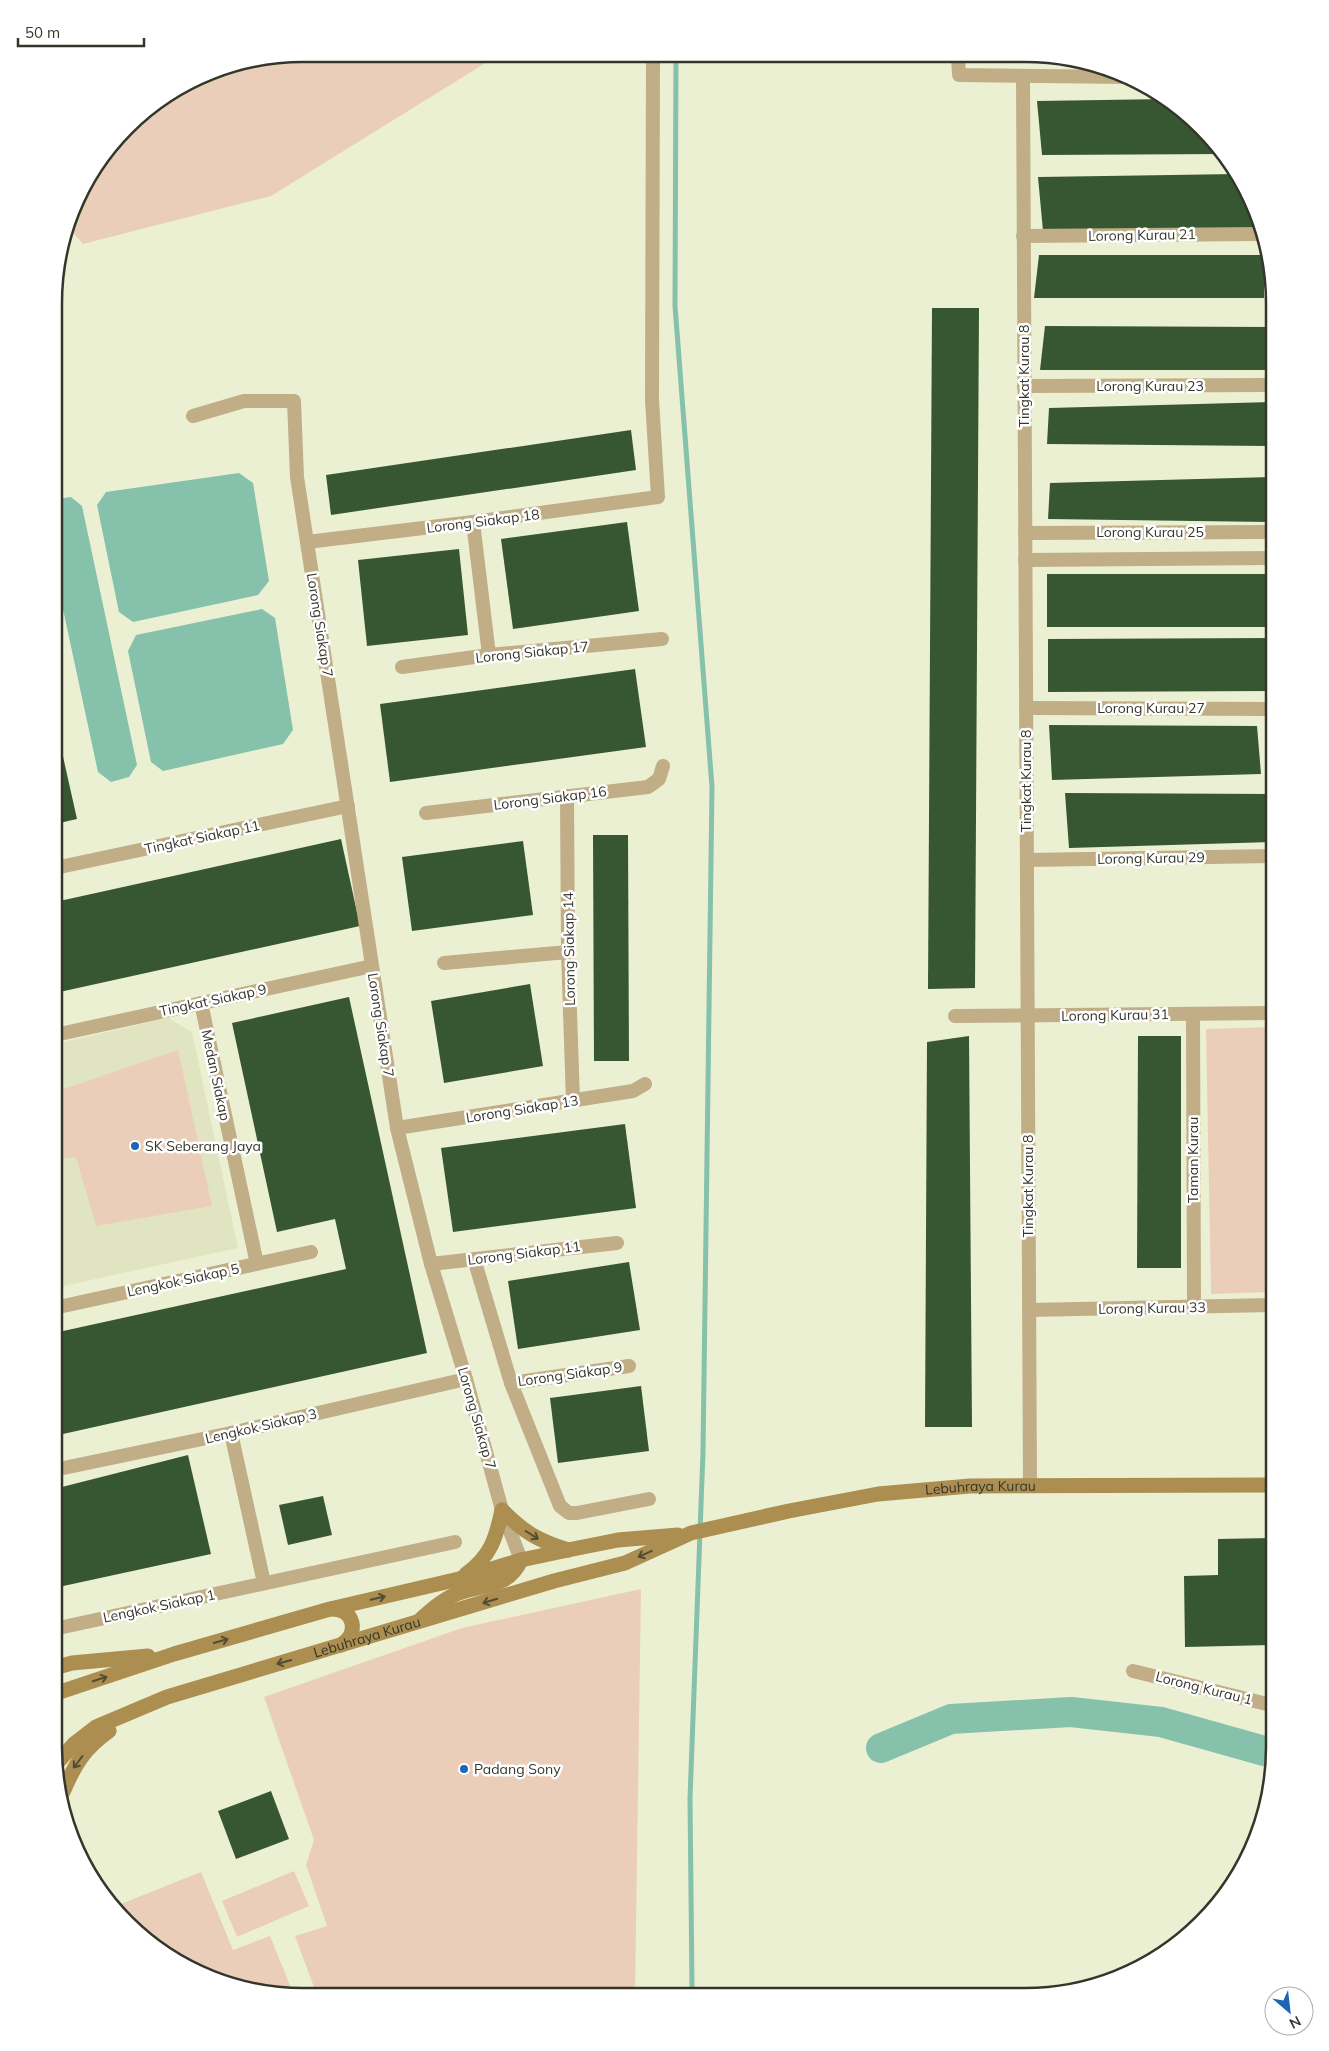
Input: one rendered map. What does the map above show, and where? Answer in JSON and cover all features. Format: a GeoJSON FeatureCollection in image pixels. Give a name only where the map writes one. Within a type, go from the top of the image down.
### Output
{"type":"FeatureCollection","features":[{"type":"Feature","properties":{"kind":"street","name":"Lorong Siakap 18"},"geometry":{"type":"LineString","coordinates":[[307,542],[658,497],[652,400],[653,62]]}},
{"type":"Feature","properties":{"kind":"street"},"geometry":{"type":"LineString","coordinates":[[958,62],[959,75],[1107,77]]}},
{"type":"Feature","properties":{"kind":"street","name":"Tingkat Kurau 8"},"geometry":{"type":"LineString","coordinates":[[1023,76],[1030,1485]]}},
{"type":"Feature","properties":{"kind":"street","name":"Lorong Kurau 21"},"geometry":{"type":"LineString","coordinates":[[1024,236],[1256,234]]}},
{"type":"Feature","properties":{"kind":"street","name":"Lorong Kurau 23"},"geometry":{"type":"LineString","coordinates":[[1024,386],[1266,385]]}},
{"type":"Feature","properties":{"kind":"street","name":"Lorong Siakap 7"},"geometry":{"type":"LineString","coordinates":[[193,416],[244,401],[294,401],[297,477],[397,1128],[431,1264],[466,1379],[502,1510],[522,1560]]}},
{"type":"Feature","properties":{"kind":"street"},"geometry":{"type":"LineString","coordinates":[[473,522],[489,655]]}},
{"type":"Feature","properties":{"kind":"street","name":"Lorong Kurau 25"},"geometry":{"type":"LineString","coordinates":[[1025,532],[1266,532]]}},
{"type":"Feature","properties":{"kind":"street","name":"Lorong Kurau 25"},"geometry":{"type":"LineString","coordinates":[[1025,560],[1266,558]]}},
{"type":"Feature","properties":{"kind":"street","name":"Lorong Siakap 17"},"geometry":{"type":"LineString","coordinates":[[402,667],[489,655],[662,639]]}},
{"type":"Feature","properties":{"kind":"street","name":"Lorong Kurau 27"},"geometry":{"type":"LineString","coordinates":[[1026,708],[1266,709]]}},
{"type":"Feature","properties":{"kind":"street","name":"Lorong Siakap 16"},"geometry":{"type":"LineString","coordinates":[[426,813],[648,787],[659,779],[663,766]]}},
{"type":"Feature","properties":{"kind":"street","name":"Lorong Siakap 14"},"geometry":{"type":"LineString","coordinates":[[567,796],[568,952],[574,1101]]}},
{"type":"Feature","properties":{"kind":"street","name":"Tingkat Siakap 11"},"geometry":{"type":"LineString","coordinates":[[62,867],[348,806]]}},
{"type":"Feature","properties":{"kind":"street","name":"Lorong Kurau 29"},"geometry":{"type":"LineString","coordinates":[[1027,860],[1266,856]]}},
{"type":"Feature","properties":{"kind":"street"},"geometry":{"type":"LineString","coordinates":[[444,963],[568,952]]}},
{"type":"Feature","properties":{"kind":"street","name":"Tingkat Siakap 9"},"geometry":{"type":"LineString","coordinates":[[62,1033],[372,966]]}},
{"type":"Feature","properties":{"kind":"street","name":"Medan Siakap"},"geometry":{"type":"LineString","coordinates":[[201,1003],[257,1264]]}},
{"type":"Feature","properties":{"kind":"street","name":"Lorong Kurau 31"},"geometry":{"type":"LineString","coordinates":[[955,1016],[1266,1013]]}},
{"type":"Feature","properties":{"kind":"street","name":"Taman Kurau"},"geometry":{"type":"LineString","coordinates":[[1193,1014],[1194,1307]]}},
{"type":"Feature","properties":{"kind":"street","name":"Lorong Siakap 13"},"geometry":{"type":"LineString","coordinates":[[397,1128],[633,1091],[644,1084]]}},
{"type":"Feature","properties":{"kind":"street","name":"Lorong Siakap 11"},"geometry":{"type":"LineString","coordinates":[[431,1264],[617,1242]]}},
{"type":"Feature","properties":{"kind":"street","name":"Lengkok Siakap 5"},"geometry":{"type":"LineString","coordinates":[[62,1306],[311,1252]]}},
{"type":"Feature","properties":{"kind":"street"},"geometry":{"type":"LineString","coordinates":[[474,1259],[510,1383],[560,1506],[569,1514],[649,1499]]}},
{"type":"Feature","properties":{"kind":"street","name":"Lorong Kurau 33"},"geometry":{"type":"LineString","coordinates":[[1029,1310],[1266,1305]]}},
{"type":"Feature","properties":{"kind":"street","name":"Lorong Siakap 9"},"geometry":{"type":"LineString","coordinates":[[510,1383],[629,1366]]}},
{"type":"Feature","properties":{"kind":"street","name":"Lengkok Siakap 3"},"geometry":{"type":"LineString","coordinates":[[62,1468],[232,1433],[466,1379]]}},
{"type":"Feature","properties":{"kind":"street"},"geometry":{"type":"LineString","coordinates":[[232,1433],[264,1583]]}},
{"type":"Feature","properties":{"kind":"street","name":"Lebuhraya Kurau"},"geometry":{"type":"LineString","coordinates":[[62,1691],[174,1654],[330,1609],[459,1579],[522,1560],[618,1540],[690,1533],[788,1511],[878,1494],[970,1486],[1266,1485]]}},
{"type":"Feature","properties":{"kind":"street"},"geometry":{"type":"LineString","coordinates":[[502,1510],[517,1525],[532,1536],[568,1550]]}},
{"type":"Feature","properties":{"kind":"street"},"geometry":{"type":"LineString","coordinates":[[459,1579],[478,1565],[489,1552],[498,1532],[502,1510]]}},
{"type":"Feature","properties":{"kind":"street","name":"Lebuhraya Kurau"},"geometry":{"type":"LineString","coordinates":[[63,1757],[74,1744],[96,1727],[167,1697],[554,1581],[625,1563],[690,1533]]}},
{"type":"Feature","properties":{"kind":"street","name":"Lengkok Siakap 1"},"geometry":{"type":"LineString","coordinates":[[62,1627],[455,1542]]}},
{"type":"Feature","properties":{"kind":"street"},"geometry":{"type":"LineString","coordinates":[[417,1623],[434,1607],[454,1594],[508,1579],[517,1570],[522,1560]]}},
{"type":"Feature","properties":{"kind":"street"},"geometry":{"type":"LineString","coordinates":[[330,1609],[340,1609],[346,1612],[353,1627],[351,1637],[340,1646]]}},
{"type":"Feature","properties":{"kind":"street"},"geometry":{"type":"LineString","coordinates":[[62,1666],[72,1663],[174,1654]]}},
{"type":"Feature","properties":{"kind":"street","name":"Lorong Kurau 1"},"geometry":{"type":"LineString","coordinates":[[1134,1671],[1266,1704]]}},
{"type":"Feature","properties":{"kind":"street"},"geometry":{"type":"LineString","coordinates":[[66,1785],[74,1766],[94,1742],[140,1708]]}},
{"type":"Feature","properties":{"kind":"shaded area"},"geometry":{"type":"Polygon","coordinates":[[[487,62],[271,196],[83,244],[73,233],[75,226],[87,197],[112,157],[133,133],[157,112],[197,87],[226,75],[256,67],[288,63],[487,62]]]}},
{"type":"Feature","properties":{"kind":"shaded area"},"geometry":{"type":"Polygon","coordinates":[[[239,473],[253,483],[269,581],[258,595],[133,622],[119,612],[97,505],[106,492],[239,473]]]}},
{"type":"Feature","properties":{"kind":"shaded area"},"geometry":{"type":"Polygon","coordinates":[[[71,497],[82,506],[137,765],[129,777],[111,782],[98,772],[62,605],[62,498],[71,497]]]}},
{"type":"Feature","properties":{"kind":"shaded area"},"geometry":{"type":"Polygon","coordinates":[[[262,609],[275,618],[293,730],[283,744],[163,771],[151,762],[128,651],[136,635],[262,609]]]}},
{"type":"Feature","properties":{"kind":"shaded area","name":"SK Seberang Jaya"},"geometry":{"type":"Polygon","coordinates":[[[168,1018],[192,1032],[238,1248],[62,1286],[62,1042],[168,1018]]]}},
{"type":"Feature","properties":{"kind":"shaded area"},"geometry":{"type":"Polygon","coordinates":[[[1266,1027],[1266,1292],[1211,1294],[1206,1029],[1266,1027]]]}},
{"type":"Feature","properties":{"kind":"shaded area"},"geometry":{"type":"Polygon","coordinates":[[[178,1050],[212,1206],[96,1226],[76,1157],[62,1159],[62,1090],[178,1050]]]}},
{"type":"Feature","properties":{"kind":"shaded area","name":"Padang Sony"},"geometry":{"type":"Polygon","coordinates":[[[641,1589],[635,1988],[314,1988],[295,1936],[327,1926],[306,1865],[314,1840],[264,1697],[462,1628],[641,1589]]]}},
{"type":"Feature","properties":{"kind":"shaded area"},"geometry":{"type":"Polygon","coordinates":[[[294,1871],[309,1906],[237,1937],[222,1901],[294,1871]]]}},
{"type":"Feature","properties":{"kind":"shaded area"},"geometry":{"type":"Polygon","coordinates":[[[201,1872],[233,1950],[270,1936],[291,1988],[256,1984],[226,1976],[197,1964],[157,1939],[120,1904],[201,1872]]]}},
{"type":"Feature","properties":{"kind":"building"},"geometry":{"type":"Polygon","coordinates":[[[1153,99],[1184,122],[1215,154],[1042,155],[1037,101],[1153,99]]]}},
{"type":"Feature","properties":{"kind":"building"},"geometry":{"type":"Polygon","coordinates":[[[1229,174],[1242,197],[1255,230],[1043,231],[1038,177],[1229,174]]]}},
{"type":"Feature","properties":{"kind":"building"},"geometry":{"type":"Polygon","coordinates":[[[1039,255],[1262,256],[1264,298],[1034,298],[1039,255]]]}},
{"type":"Feature","properties":{"kind":"building"},"geometry":{"type":"Polygon","coordinates":[[[932,308],[979,308],[975,988],[928,989],[932,308]]]}},
{"type":"Feature","properties":{"kind":"building"},"geometry":{"type":"Polygon","coordinates":[[[1045,326],[1266,327],[1266,370],[1040,370],[1045,326]]]}},
{"type":"Feature","properties":{"kind":"building"},"geometry":{"type":"Polygon","coordinates":[[[1266,402],[1266,446],[1047,444],[1049,408],[1266,402]]]}},
{"type":"Feature","properties":{"kind":"building"},"geometry":{"type":"Polygon","coordinates":[[[631,430],[636,470],[331,515],[326,475],[631,430]]]}},
{"type":"Feature","properties":{"kind":"building"},"geometry":{"type":"Polygon","coordinates":[[[1266,477],[1266,522],[1048,519],[1050,483],[1266,477]]]}},
{"type":"Feature","properties":{"kind":"building"},"geometry":{"type":"Polygon","coordinates":[[[627,522],[639,611],[513,629],[501,539],[627,522]]]}},
{"type":"Feature","properties":{"kind":"building"},"geometry":{"type":"Polygon","coordinates":[[[459,549],[468,635],[367,646],[358,560],[459,549]]]}},
{"type":"Feature","properties":{"kind":"building"},"geometry":{"type":"Polygon","coordinates":[[[1047,574],[1266,574],[1266,627],[1047,627],[1047,574]]]}},
{"type":"Feature","properties":{"kind":"building"},"geometry":{"type":"Polygon","coordinates":[[[1266,638],[1266,691],[1048,692],[1048,639],[1266,638]]]}},
{"type":"Feature","properties":{"kind":"building"},"geometry":{"type":"Polygon","coordinates":[[[635,669],[646,747],[390,782],[380,704],[635,669]]]}},
{"type":"Feature","properties":{"kind":"building"},"geometry":{"type":"Polygon","coordinates":[[[1049,725],[1257,726],[1261,774],[1052,780],[1049,725]]]}},
{"type":"Feature","properties":{"kind":"building"},"geometry":{"type":"Polygon","coordinates":[[[62,752],[77,819],[62,822],[62,752]]]}},
{"type":"Feature","properties":{"kind":"building"},"geometry":{"type":"Polygon","coordinates":[[[1065,793],[1266,794],[1266,842],[1069,848],[1065,793]]]}},
{"type":"Feature","properties":{"kind":"building"},"geometry":{"type":"Polygon","coordinates":[[[593,835],[628,835],[629,1061],[594,1061],[593,835]]]}},
{"type":"Feature","properties":{"kind":"building"},"geometry":{"type":"Polygon","coordinates":[[[341,839],[360,926],[62,991],[62,900],[341,839]]]}},
{"type":"Feature","properties":{"kind":"building"},"geometry":{"type":"Polygon","coordinates":[[[523,841],[533,915],[412,931],[402,857],[523,841]]]}},
{"type":"Feature","properties":{"kind":"building"},"geometry":{"type":"Polygon","coordinates":[[[530,984],[543,1066],[444,1083],[431,1001],[530,984]]]}},
{"type":"Feature","properties":{"kind":"building"},"geometry":{"type":"Polygon","coordinates":[[[349,997],[427,1353],[62,1434],[62,1331],[346,1269],[335,1219],[277,1232],[232,1023],[349,997]]]}},
{"type":"Feature","properties":{"kind":"building"},"geometry":{"type":"Polygon","coordinates":[[[969,1036],[972,1427],[925,1427],[927,1042],[969,1036]]]}},
{"type":"Feature","properties":{"kind":"building"},"geometry":{"type":"Polygon","coordinates":[[[1138,1036],[1181,1036],[1181,1268],[1137,1268],[1138,1036]]]}},
{"type":"Feature","properties":{"kind":"building"},"geometry":{"type":"Polygon","coordinates":[[[625,1124],[636,1208],[453,1232],[441,1148],[625,1124]]]}},
{"type":"Feature","properties":{"kind":"building"},"geometry":{"type":"Polygon","coordinates":[[[629,1262],[640,1330],[518,1349],[508,1281],[629,1262]]]}},
{"type":"Feature","properties":{"kind":"building"},"geometry":{"type":"Polygon","coordinates":[[[641,1386],[649,1451],[558,1463],[550,1398],[641,1386]]]}},
{"type":"Feature","properties":{"kind":"building"},"geometry":{"type":"Polygon","coordinates":[[[188,1455],[211,1554],[62,1586],[62,1487],[188,1455]]]}},
{"type":"Feature","properties":{"kind":"building"},"geometry":{"type":"Polygon","coordinates":[[[323,1496],[332,1535],[288,1545],[279,1505],[323,1496]]]}},
{"type":"Feature","properties":{"kind":"building"},"geometry":{"type":"Polygon","coordinates":[[[1266,1538],[1266,1645],[1185,1647],[1184,1576],[1218,1575],[1218,1539],[1266,1538]]]}},
{"type":"Feature","properties":{"kind":"building"},"geometry":{"type":"Polygon","coordinates":[[[271,1791],[289,1839],[236,1859],[218,1811],[271,1791]]]}},
{"type":"Feature","properties":{"kind":"waterway"},"geometry":{"type":"LineString","coordinates":[[676,62],[675,306],[712,787],[703,1452],[690,1798],[692,1988]]}},
{"type":"Feature","properties":{"kind":"waterway"},"geometry":{"type":"LineString","coordinates":[[881,1748],[951,1719],[1071,1712],[1161,1722],[1266,1751]]}},
{"type":"Feature","properties":{"kind":"place","name":"SK Seberang Jaya"},"geometry":{"type":"Point","coordinates":[135,1146]}},
{"type":"Feature","properties":{"kind":"place","name":"Padang Sony"},"geometry":{"type":"Point","coordinates":[464,1769]}}]}
